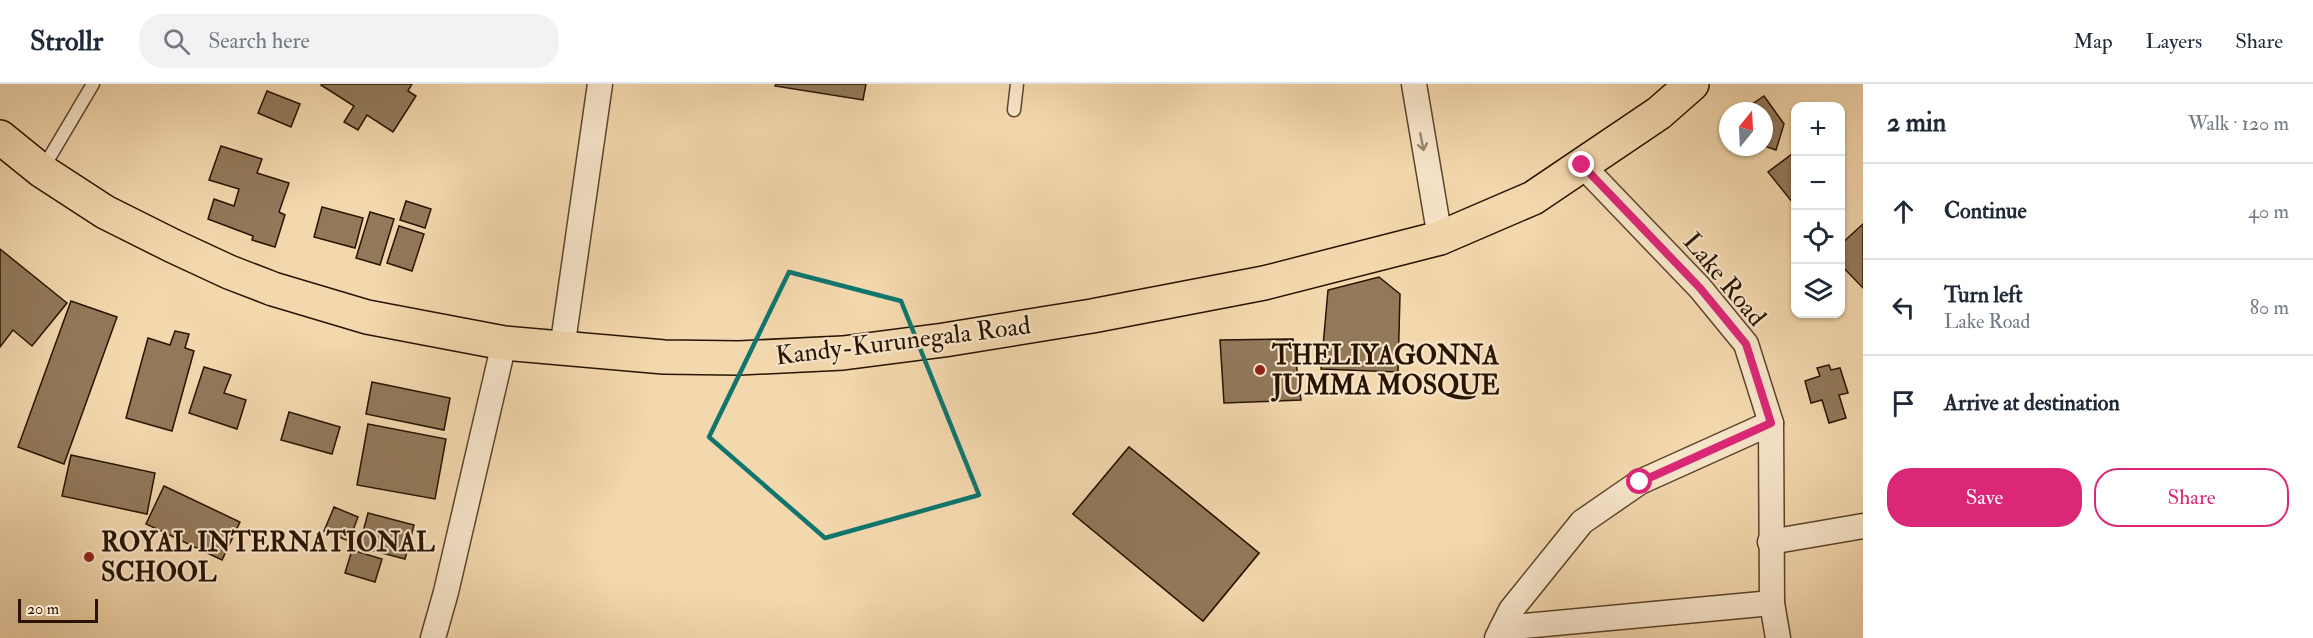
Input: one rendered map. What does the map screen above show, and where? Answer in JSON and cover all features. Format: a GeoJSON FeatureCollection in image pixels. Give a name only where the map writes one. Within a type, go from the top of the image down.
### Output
{"type":"FeatureCollection","features":[{"type":"Feature","properties":{"kind":"highway","name":"Kandy-Kurunegala Road"},"geometry":{"type":"LineString","coordinates":[[0,137],[42,171],[105,212],[163,242],[273,289],[367,317],[504,343],[664,357],[739,358],[865,350],[1092,316],[1252,285],[1440,238],[1533,198],[1659,113],[1692,84]]}},
{"type":"Feature","properties":{"kind":"street"},"geometry":{"type":"LineString","coordinates":[[562,349],[600,84]]}},
{"type":"Feature","properties":{"kind":"street"},"geometry":{"type":"LineString","coordinates":[[1414,84],[1440,238]]}},
{"type":"Feature","properties":{"kind":"street","name":"Lake Road"},"geometry":{"type":"LineString","coordinates":[[1582,165],[1700,288],[1746,344],[1771,423],[1770,542],[1772,603],[1778,638]]}},
{"type":"Feature","properties":{"kind":"street"},"geometry":{"type":"LineString","coordinates":[[433,638],[446,592],[504,343]]}},
{"type":"Feature","properties":{"kind":"street"},"geometry":{"type":"LineString","coordinates":[[1499,633],[1512,610],[1582,522],[1640,482],[1771,423]]}},
{"type":"Feature","properties":{"kind":"street"},"geometry":{"type":"LineString","coordinates":[[1770,542],[1863,526]]}},
{"type":"Feature","properties":{"kind":"street"},"geometry":{"type":"LineString","coordinates":[[1499,633],[1772,603]]}},
{"type":"Feature","properties":{"kind":"lane"},"geometry":{"type":"LineString","coordinates":[[42,171],[93,84]]}},
{"type":"Feature","properties":{"kind":"lane"},"geometry":{"type":"LineString","coordinates":[[1014,110],[1017,84]]}},
{"type":"Feature","properties":{"kind":"highlighted area"},"geometry":{"type":"Polygon","coordinates":[[[789,272],[901,301],[979,495],[825,538],[709,437],[789,272]]]}},
{"type":"Feature","properties":{"kind":"building"},"geometry":{"type":"Polygon","coordinates":[[[322,84],[412,84],[408,91],[416,96],[393,132],[367,115],[358,130],[344,122],[354,106],[322,84]]]}},
{"type":"Feature","properties":{"kind":"building"},"geometry":{"type":"Polygon","coordinates":[[[776,84],[866,84],[863,100],[775,86],[776,84]]]}},
{"type":"Feature","properties":{"kind":"building"},"geometry":{"type":"Polygon","coordinates":[[[267,91],[300,104],[291,127],[258,113],[267,91]]]}},
{"type":"Feature","properties":{"kind":"building"},"geometry":{"type":"Polygon","coordinates":[[[1764,96],[1768,102],[1755,102],[1764,96]]]}},
{"type":"Feature","properties":{"kind":"building"},"geometry":{"type":"Polygon","coordinates":[[[1773,109],[1784,124],[1776,150],[1773,149],[1773,109]]]}},
{"type":"Feature","properties":{"kind":"building"},"geometry":{"type":"Polygon","coordinates":[[[221,146],[262,159],[257,173],[289,183],[279,212],[285,215],[275,247],[252,240],[253,236],[208,219],[214,199],[234,206],[239,189],[209,180],[221,146]]]}},
{"type":"Feature","properties":{"kind":"building"},"geometry":{"type":"Polygon","coordinates":[[[1791,155],[1791,201],[1768,172],[1791,155]]]}},
{"type":"Feature","properties":{"kind":"building"},"geometry":{"type":"Polygon","coordinates":[[[406,201],[431,209],[425,228],[400,220],[406,201]]]}},
{"type":"Feature","properties":{"kind":"building"},"geometry":{"type":"Polygon","coordinates":[[[322,207],[363,218],[355,248],[314,237],[322,207]]]}},
{"type":"Feature","properties":{"kind":"building"},"geometry":{"type":"Polygon","coordinates":[[[370,212],[394,219],[380,265],[356,258],[370,212]]]}},
{"type":"Feature","properties":{"kind":"building"},"geometry":{"type":"Polygon","coordinates":[[[1863,224],[1863,288],[1845,269],[1845,240],[1863,224]]]}},
{"type":"Feature","properties":{"kind":"building"},"geometry":{"type":"Polygon","coordinates":[[[399,226],[424,234],[412,271],[387,263],[399,226]]]}},
{"type":"Feature","properties":{"kind":"building"},"geometry":{"type":"Polygon","coordinates":[[[0,249],[67,303],[32,346],[13,330],[0,347],[0,249]]]}},
{"type":"Feature","properties":{"kind":"building"},"geometry":{"type":"Polygon","coordinates":[[[1379,277],[1400,294],[1398,372],[1321,369],[1328,290],[1379,277]]]}},
{"type":"Feature","properties":{"kind":"building"},"geometry":{"type":"Polygon","coordinates":[[[71,301],[117,317],[64,464],[18,447],[71,301]]]}},
{"type":"Feature","properties":{"kind":"building"},"geometry":{"type":"Polygon","coordinates":[[[175,331],[189,334],[185,348],[194,351],[172,431],[126,418],[148,338],[170,345],[175,331]]]}},
{"type":"Feature","properties":{"kind":"building","name":"THELIYAGONNA JUMMA MOSQUE"},"geometry":{"type":"Polygon","coordinates":[[[1293,339],[1301,400],[1224,403],[1220,340],[1293,339]]]}},
{"type":"Feature","properties":{"kind":"building"},"geometry":{"type":"Polygon","coordinates":[[[1829,365],[1831,370],[1840,368],[1848,393],[1839,395],[1846,418],[1829,423],[1822,400],[1811,403],[1805,381],[1820,376],[1817,368],[1829,365]]]}},
{"type":"Feature","properties":{"kind":"building"},"geometry":{"type":"Polygon","coordinates":[[[204,367],[231,375],[224,393],[246,400],[237,429],[189,413],[204,367]]]}},
{"type":"Feature","properties":{"kind":"building"},"geometry":{"type":"Polygon","coordinates":[[[372,382],[450,398],[444,430],[366,414],[372,382]]]}},
{"type":"Feature","properties":{"kind":"building"},"geometry":{"type":"Polygon","coordinates":[[[289,412],[340,427],[332,454],[281,440],[289,412]]]}},
{"type":"Feature","properties":{"kind":"building"},"geometry":{"type":"Polygon","coordinates":[[[368,424],[446,439],[435,499],[357,485],[368,424]]]}},
{"type":"Feature","properties":{"kind":"building"},"geometry":{"type":"Polygon","coordinates":[[[1129,447],[1259,553],[1203,621],[1073,514],[1129,447]]]}},
{"type":"Feature","properties":{"kind":"building"},"geometry":{"type":"Polygon","coordinates":[[[1129,447],[1259,553],[1203,621],[1073,514],[1129,447]]]}},
{"type":"Feature","properties":{"kind":"building"},"geometry":{"type":"Polygon","coordinates":[[[71,455],[155,473],[147,514],[62,496],[71,455]]]}},
{"type":"Feature","properties":{"kind":"building"},"geometry":{"type":"Polygon","coordinates":[[[164,486],[240,522],[222,560],[146,524],[164,486]]]}},
{"type":"Feature","properties":{"kind":"building"},"geometry":{"type":"Polygon","coordinates":[[[334,507],[358,517],[349,541],[324,531],[334,507]]]}},
{"type":"Feature","properties":{"kind":"building"},"geometry":{"type":"Polygon","coordinates":[[[368,513],[414,525],[405,559],[359,547],[368,513]]]}},
{"type":"Feature","properties":{"kind":"building"},"geometry":{"type":"Polygon","coordinates":[[[352,550],[382,559],[375,582],[345,573],[352,550]]]}},
{"type":"Feature","properties":{"kind":"place","name":"THELIYAGONNA JUMMA MOSQUE"},"geometry":{"type":"Point","coordinates":[1260,370]}},
{"type":"Feature","properties":{"kind":"place","name":"ROYAL INTERNATIONAL SCHOOL"},"geometry":{"type":"Point","coordinates":[89,557]}},
{"type":"Feature","properties":{"kind":"route"},"geometry":{"type":"LineString","coordinates":[[1582,165],[1700,288],[1746,344],[1771,423],[1640,482]]}}]}
